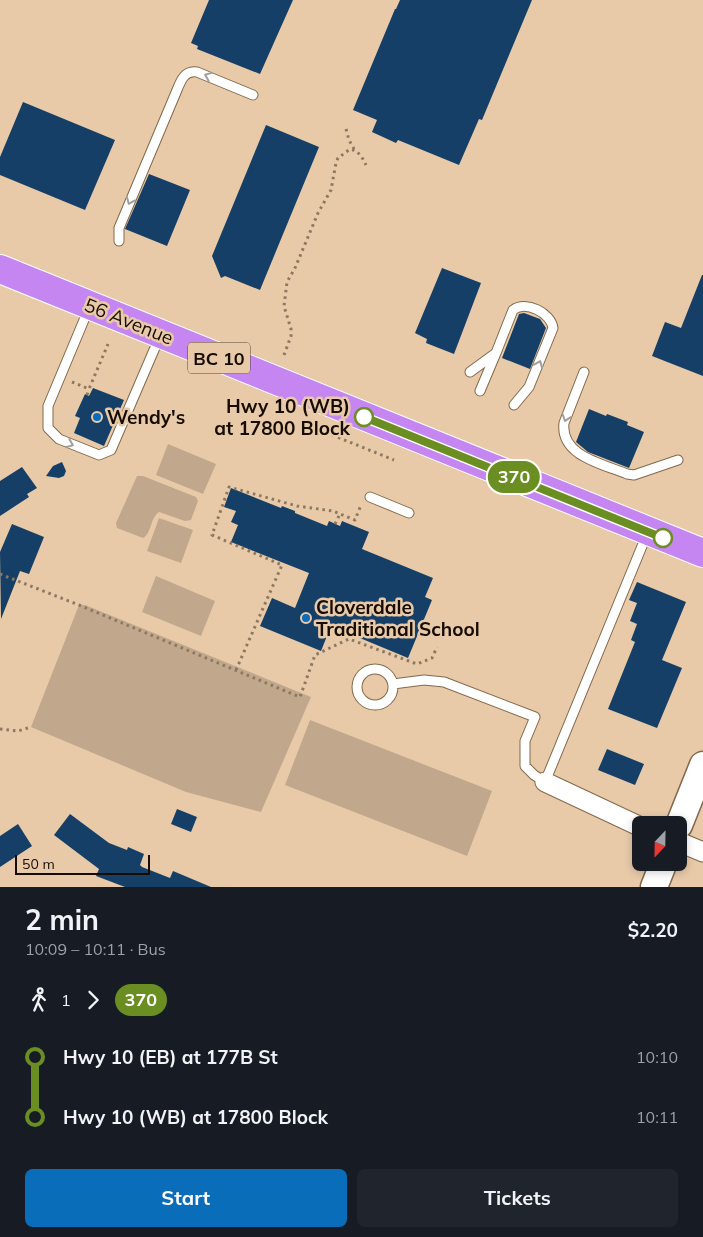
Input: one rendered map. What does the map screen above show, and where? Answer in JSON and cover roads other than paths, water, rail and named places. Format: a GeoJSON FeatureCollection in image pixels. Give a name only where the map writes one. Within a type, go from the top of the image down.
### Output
{"type":"FeatureCollection","features":[{"type":"Feature","properties":{"kind":"highway","name":"56 Avenue"},"geometry":{"type":"LineString","coordinates":[[0,268],[703,554]]}},
{"type":"Feature","properties":{"kind":"street"},"geometry":{"type":"LineString","coordinates":[[683,816],[703,765]]}},
{"type":"Feature","properties":{"kind":"street"},"geometry":{"type":"LineString","coordinates":[[545,782],[632,823]]}},
{"type":"Feature","properties":{"kind":"street"},"geometry":{"type":"LineString","coordinates":[[688,846],[703,852]]}},
{"type":"Feature","properties":{"kind":"street"},"geometry":{"type":"LineString","coordinates":[[654,887],[660,871]]}},
{"type":"Feature","properties":{"kind":"lane"},"geometry":{"type":"LineString","coordinates":[[119,241],[119,228],[185,75],[191,71],[197,72],[253,95]]}},
{"type":"Feature","properties":{"kind":"lane"},"geometry":{"type":"LineString","coordinates":[[90,305],[48,406],[48,428],[59,439],[99,455],[111,450],[160,334]]}},
{"type":"Feature","properties":{"kind":"lane"},"geometry":{"type":"LineString","coordinates":[[480,391],[513,310],[518,306],[526,306],[547,316],[552,321],[553,328],[529,387],[514,405]]}},
{"type":"Feature","properties":{"kind":"lane"},"geometry":{"type":"LineString","coordinates":[[470,372],[496,352]]}},
{"type":"Feature","properties":{"kind":"lane"},"geometry":{"type":"LineString","coordinates":[[584,372],[564,423],[565,440],[570,447],[589,459],[634,475],[678,460]]}},
{"type":"Feature","properties":{"kind":"lane"},"geometry":{"type":"LineString","coordinates":[[370,497],[409,513]]}},
{"type":"Feature","properties":{"kind":"lane"},"geometry":{"type":"LineString","coordinates":[[393,684],[424,680],[444,682],[535,717],[525,742],[525,766],[545,782],[648,531]]}},
{"type":"Feature","properties":{"kind":"lane"},"geometry":{"type":"LineString","coordinates":[[374,668],[390,676],[393,684],[390,697],[380,704],[368,703],[359,694],[357,688],[360,677],[374,668]]}},
{"type":"Feature","properties":{"kind":"place","name":"Wendy's"},"geometry":{"type":"Point","coordinates":[97,417]}},
{"type":"Feature","properties":{"kind":"place","name":"Hwy 10 (WB) at 17800 Block"},"geometry":{"type":"Point","coordinates":[364,417]}},
{"type":"Feature","properties":{"kind":"place","name":"Cloverdale Traditional School"},"geometry":{"type":"Point","coordinates":[306,618]}}]}
